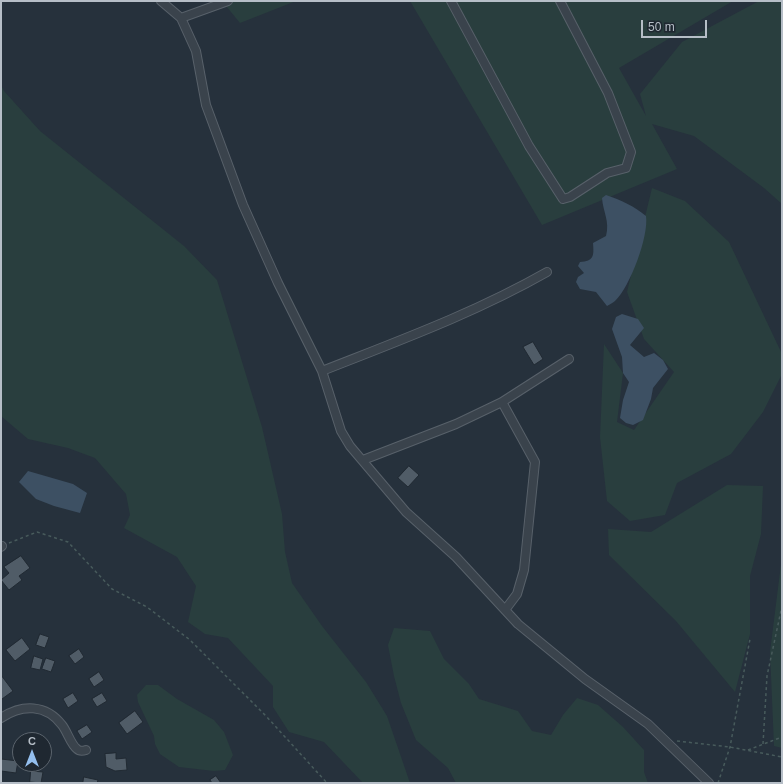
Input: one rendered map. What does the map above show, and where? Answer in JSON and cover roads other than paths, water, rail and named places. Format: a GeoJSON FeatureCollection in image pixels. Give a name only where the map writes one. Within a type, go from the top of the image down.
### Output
{"type":"FeatureCollection","features":[{"type":"Feature","properties":{"kind":"street"},"geometry":{"type":"LineString","coordinates":[[161,1],[181,18],[196,51],[206,105],[243,205],[278,283],[322,371],[341,431],[350,446],[406,512],[456,557],[518,624],[585,679],[648,724],[709,783]]}},
{"type":"Feature","properties":{"kind":"street"},"geometry":{"type":"LineString","coordinates":[[181,18],[228,1]]}},
{"type":"Feature","properties":{"kind":"street"},"geometry":{"type":"LineString","coordinates":[[451,1],[529,146],[563,199],[570,197],[607,173],[626,168],[631,152],[608,93],[560,1]]}},
{"type":"Feature","properties":{"kind":"street"},"geometry":{"type":"LineString","coordinates":[[322,371],[456,317],[521,287],[547,272]]}},
{"type":"Feature","properties":{"kind":"street"},"geometry":{"type":"LineString","coordinates":[[363,460],[456,424],[502,402],[569,359]]}},
{"type":"Feature","properties":{"kind":"street"},"geometry":{"type":"LineString","coordinates":[[502,402],[535,462],[524,570],[518,594],[505,610]]}},
{"type":"Feature","properties":{"kind":"street"},"geometry":{"type":"LineString","coordinates":[[1,718],[11,711],[35,708],[43,710],[52,715],[61,724],[76,749],[82,751],[86,750]]}},
{"type":"Feature","properties":{"kind":"water"},"geometry":{"type":"Polygon","coordinates":[[[606,195],[637,209],[646,216],[645,236],[627,285],[614,302],[607,306],[596,292],[580,289],[576,282],[578,277],[584,273],[578,266],[580,262],[591,259],[593,254],[593,243],[606,236],[607,221],[602,198],[606,195]]]}},
{"type":"Feature","properties":{"kind":"water"},"geometry":{"type":"Polygon","coordinates":[[[622,314],[638,319],[644,328],[630,345],[644,357],[654,353],[663,360],[668,369],[653,388],[651,399],[643,420],[633,425],[626,423],[620,418],[623,400],[629,382],[623,373],[622,357],[612,329],[616,317],[622,314]]]}},
{"type":"Feature","properties":{"kind":"water"},"geometry":{"type":"Polygon","coordinates":[[[28,471],[73,484],[87,493],[80,513],[54,506],[36,499],[19,482],[28,471]]]}}]}
